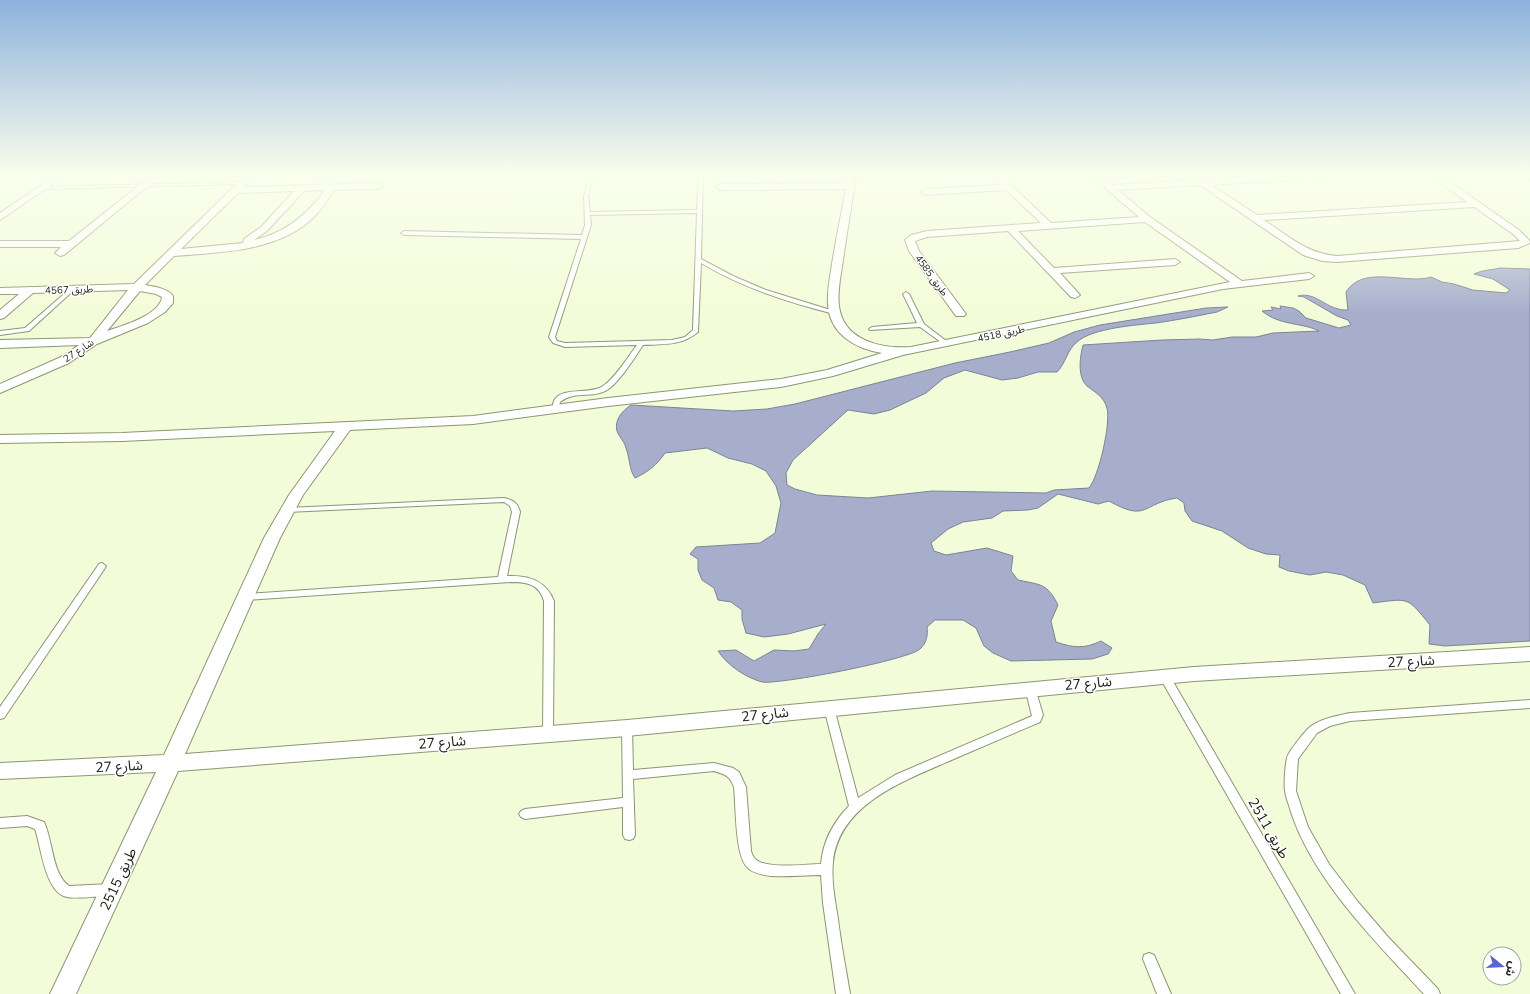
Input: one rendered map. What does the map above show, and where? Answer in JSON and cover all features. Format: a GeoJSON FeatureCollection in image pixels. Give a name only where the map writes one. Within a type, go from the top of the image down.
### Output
{"type":"FeatureCollection","features":[{"type":"Feature","properties":{"kind":"street"},"geometry":{"type":"LineString","coordinates":[[60,253],[99,221]]}},
{"type":"Feature","properties":{"kind":"street","name":"شارع 27"},"geometry":{"type":"LineString","coordinates":[[0,388],[65,360],[93,341],[137,287],[204,221]]}},
{"type":"Feature","properties":{"kind":"street"},"geometry":{"type":"LineString","coordinates":[[233,248],[264,230],[272,221]]}},
{"type":"Feature","properties":{"kind":"street"},"geometry":{"type":"LineString","coordinates":[[172,253],[233,248],[260,243],[302,221]]}},
{"type":"Feature","properties":{"kind":"street","name":"طريق 4518"},"geometry":{"type":"LineString","coordinates":[[844,221],[834,285],[834,312],[842,328],[854,340],[873,349],[900,352],[947,344],[1239,283],[1309,276]]}},
{"type":"Feature","properties":{"kind":"street"},"geometry":{"type":"LineString","coordinates":[[1044,221],[1049,226]]}},
{"type":"Feature","properties":{"kind":"street","name":"طريق 4585"},"geometry":{"type":"LineString","coordinates":[[960,314],[914,250],[910,240],[914,237],[927,234],[1114,221]]}},
{"type":"Feature","properties":{"kind":"street"},"geometry":{"type":"LineString","coordinates":[[1150,221],[1239,283]]}},
{"type":"Feature","properties":{"kind":"street"},"geometry":{"type":"LineString","coordinates":[[1260,221],[1307,253],[1330,259],[1518,245],[1526,242],[1516,232],[1500,221]]}},
{"type":"Feature","properties":{"kind":"street"},"geometry":{"type":"LineString","coordinates":[[1010,228],[1075,295]]}},
{"type":"Feature","properties":{"kind":"street"},"geometry":{"type":"LineString","coordinates":[[0,244],[71,244]]}},
{"type":"Feature","properties":{"kind":"street"},"geometry":{"type":"LineString","coordinates":[[1051,271],[1175,262]]}},
{"type":"Feature","properties":{"kind":"street","name":"طريق 4567"},"geometry":{"type":"LineString","coordinates":[[0,291],[137,287],[165,293],[168,296],[167,303],[161,310],[144,321],[93,341]]}},
{"type":"Feature","properties":{"kind":"street"},"geometry":{"type":"LineString","coordinates":[[0,316],[30,290]]}},
{"type":"Feature","properties":{"kind":"street"},"geometry":{"type":"LineString","coordinates":[[0,344],[93,341]]}},
{"type":"Feature","properties":{"kind":"street"},"geometry":{"type":"LineString","coordinates":[[0,439],[122,437],[472,420],[608,402],[781,383],[829,374],[900,352]]}},
{"type":"Feature","properties":{"kind":"street","name":"طريق 2515"},"geometry":{"type":"LineString","coordinates":[[63,994],[113,890],[244,597],[272,538],[296,495],[345,427]]}},
{"type":"Feature","properties":{"kind":"street","name":"شارع 27"},"geometry":{"type":"LineString","coordinates":[[0,771],[171,763],[627,728],[1164,676],[1530,654]]}},
{"type":"Feature","properties":{"kind":"lane"},"geometry":{"type":"LineString","coordinates":[[588,221],[553,335],[553,340],[565,345],[680,340],[696,331],[700,221]]}},
{"type":"Feature","properties":{"kind":"lane"},"geometry":{"type":"LineString","coordinates":[[404,233],[583,236]]}},
{"type":"Feature","properties":{"kind":"lane"},"geometry":{"type":"LineString","coordinates":[[699,260],[727,276],[762,292],[805,306],[834,312]]}},
{"type":"Feature","properties":{"kind":"lane"},"geometry":{"type":"LineString","coordinates":[[0,333],[27,330],[72,289]]}},
{"type":"Feature","properties":{"kind":"lane"},"geometry":{"type":"LineString","coordinates":[[906,294],[921,325],[947,344]]}},
{"type":"Feature","properties":{"kind":"lane"},"geometry":{"type":"LineString","coordinates":[[872,329],[921,325]]}},
{"type":"Feature","properties":{"kind":"lane"},"geometry":{"type":"LineString","coordinates":[[556,410],[557,401],[563,396],[595,392],[607,386],[642,342]]}},
{"type":"Feature","properties":{"kind":"lane"},"geometry":{"type":"LineString","coordinates":[[287,510],[504,500],[511,502],[516,506],[516,512],[502,580]]}},
{"type":"Feature","properties":{"kind":"lane"},"geometry":{"type":"LineString","coordinates":[[0,715],[102,566]]}},
{"type":"Feature","properties":{"kind":"lane"},"geometry":{"type":"LineString","coordinates":[[244,597],[520,579],[538,584],[548,594],[548,734]]}},
{"type":"Feature","properties":{"kind":"lane","name":"طريق 2511"},"geometry":{"type":"LineString","coordinates":[[1164,676],[1348,994]]}},
{"type":"Feature","properties":{"kind":"lane"},"geometry":{"type":"LineString","coordinates":[[843,994],[826,885],[828,853],[841,823],[856,806],[881,788],[899,778],[1036,719],[1038,715],[1030,688]]}},
{"type":"Feature","properties":{"kind":"lane"},"geometry":{"type":"LineString","coordinates":[[1433,994],[1380,937],[1319,860],[1305,835],[1289,792],[1288,771],[1293,755],[1302,740],[1314,729],[1331,722],[1350,717],[1530,704]]}},
{"type":"Feature","properties":{"kind":"lane"},"geometry":{"type":"LineString","coordinates":[[829,708],[856,806]]}},
{"type":"Feature","properties":{"kind":"lane"},"geometry":{"type":"LineString","coordinates":[[627,728],[629,835]]}},
{"type":"Feature","properties":{"kind":"lane"},"geometry":{"type":"LineString","coordinates":[[627,775],[714,767],[729,771],[739,780],[745,851],[748,860],[754,866],[763,870],[826,868]]}},
{"type":"Feature","properties":{"kind":"lane"},"geometry":{"type":"LineString","coordinates":[[525,814],[628,802]]}},
{"type":"Feature","properties":{"kind":"lane"},"geometry":{"type":"LineString","coordinates":[[0,823],[27,821],[40,826],[56,880],[61,889],[67,892],[113,890]]}},
{"type":"Feature","properties":{"kind":"lane"},"geometry":{"type":"LineString","coordinates":[[1149,959],[1164,994]]}},
{"type":"Feature","properties":{"kind":"water"},"geometry":{"type":"Polygon","coordinates":[[[1500,268],[1530,269],[1530,641],[1445,646],[1429,644],[1430,625],[1412,604],[1401,600],[1373,603],[1365,585],[1343,575],[1326,572],[1310,575],[1289,571],[1279,567],[1280,555],[1266,554],[1248,548],[1222,531],[1192,521],[1185,511],[1184,503],[1177,498],[1166,500],[1144,510],[1131,511],[1109,501],[1098,504],[1058,494],[1038,508],[1003,511],[992,518],[963,522],[948,529],[931,543],[934,551],[946,555],[987,548],[1013,556],[1011,571],[1018,580],[1038,584],[1047,589],[1058,605],[1051,621],[1056,642],[1068,646],[1079,647],[1101,641],[1112,648],[1108,654],[1092,659],[1011,661],[993,653],[984,646],[976,628],[963,620],[935,620],[927,627],[926,638],[922,647],[910,654],[869,665],[816,676],[792,680],[762,682],[737,670],[718,651],[736,650],[754,661],[774,650],[794,651],[809,649],[826,624],[788,634],[764,637],[746,633],[742,619],[742,610],[731,602],[718,600],[714,588],[702,580],[698,570],[698,559],[690,554],[696,547],[760,543],[775,533],[781,503],[776,486],[766,471],[752,464],[728,458],[707,448],[665,453],[652,468],[635,478],[625,446],[616,427],[620,416],[631,405],[733,411],[767,409],[795,404],[955,363],[1049,343],[1074,332],[1100,325],[1206,308],[1228,307],[1217,312],[1202,315],[1164,322],[1127,326],[1093,333],[1084,337],[1074,345],[1063,365],[1057,372],[1038,372],[1018,378],[1002,380],[965,370],[944,378],[926,393],[890,410],[874,414],[848,410],[793,460],[786,473],[787,485],[795,489],[817,495],[868,498],[932,491],[1046,493],[1054,490],[1089,488],[1097,473],[1106,437],[1108,415],[1104,401],[1087,386],[1082,377],[1080,360],[1083,345],[1162,340],[1213,340],[1232,337],[1256,337],[1273,333],[1319,331],[1305,326],[1283,322],[1262,311],[1273,310],[1271,307],[1281,309],[1280,306],[1293,308],[1299,311],[1306,318],[1339,328],[1351,325],[1348,320],[1337,316],[1304,297],[1298,296],[1311,296],[1334,308],[1348,310],[1346,292],[1354,284],[1363,279],[1374,277],[1421,279],[1431,277],[1442,282],[1473,290],[1506,293],[1510,290],[1493,279],[1474,274],[1500,268]]]}}]}
